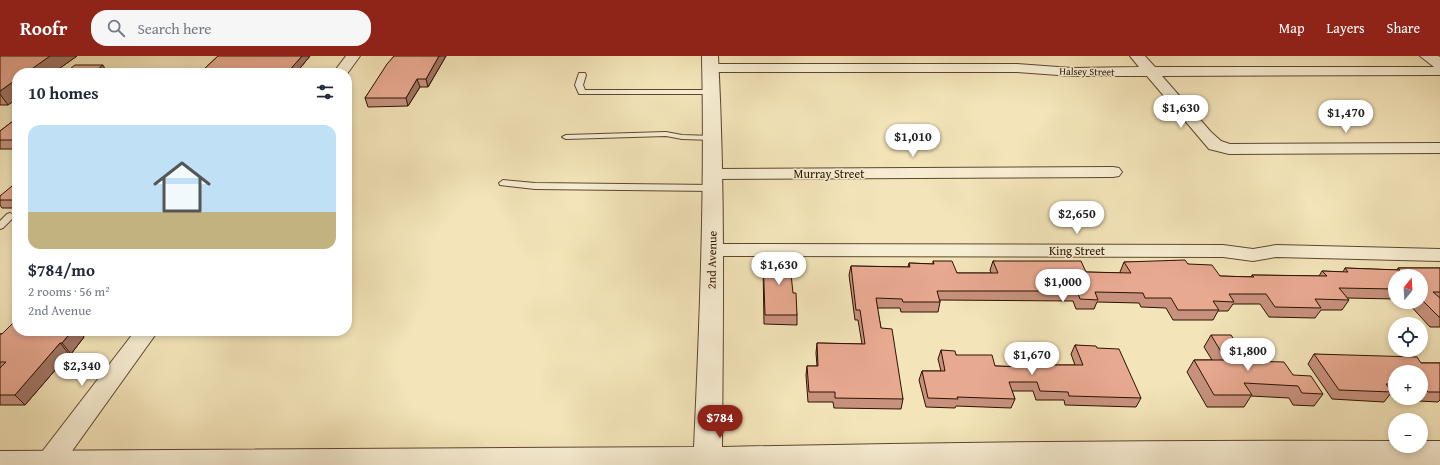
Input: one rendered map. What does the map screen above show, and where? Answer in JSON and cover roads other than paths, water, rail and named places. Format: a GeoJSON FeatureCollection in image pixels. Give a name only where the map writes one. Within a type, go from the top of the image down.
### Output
{"type":"FeatureCollection","features":[{"type":"Feature","properties":{"kind":"street"},"geometry":{"type":"LineString","coordinates":[[344,68],[353,56]]}},
{"type":"Feature","properties":{"kind":"street"},"geometry":{"type":"LineString","coordinates":[[1137,56],[1215,145],[1229,149],[1440,148]]}},
{"type":"Feature","properties":{"kind":"street"},"geometry":{"type":"LineString","coordinates":[[1428,56],[1440,64]]}},
{"type":"Feature","properties":{"kind":"street","name":"Halsey Street"},"geometry":{"type":"LineString","coordinates":[[711,62],[1017,68],[1072,72],[1440,71]]}},
{"type":"Feature","properties":{"kind":"street","name":"2nd Avenue"},"geometry":{"type":"LineString","coordinates":[[708,462],[713,250],[713,138],[710,92],[711,62]]}},
{"type":"Feature","properties":{"kind":"street","name":"Murray Street"},"geometry":{"type":"LineString","coordinates":[[713,181],[1113,172]]}},
{"type":"Feature","properties":{"kind":"street","name":"King Street"},"geometry":{"type":"LineString","coordinates":[[713,250],[1223,251],[1253,255],[1276,251],[1440,255]]}},
{"type":"Feature","properties":{"kind":"street"},"geometry":{"type":"LineString","coordinates":[[48,464],[143,336]]}},
{"type":"Feature","properties":{"kind":"street"},"geometry":{"type":"LineString","coordinates":[[0,462],[48,464],[1364,458],[1440,452]]}},
{"type":"Feature","properties":{"kind":"lane"},"geometry":{"type":"LineString","coordinates":[[582,75],[579,85],[582,92],[710,92]]}},
{"type":"Feature","properties":{"kind":"lane"},"geometry":{"type":"LineString","coordinates":[[566,137],[666,134],[682,137],[713,138]]}},
{"type":"Feature","properties":{"kind":"lane"},"geometry":{"type":"LineString","coordinates":[[503,183],[535,186],[713,181]]}},
{"type":"Feature","properties":{"kind":"lane"},"geometry":{"type":"LineString","coordinates":[[0,226],[10,216]]}}]}
